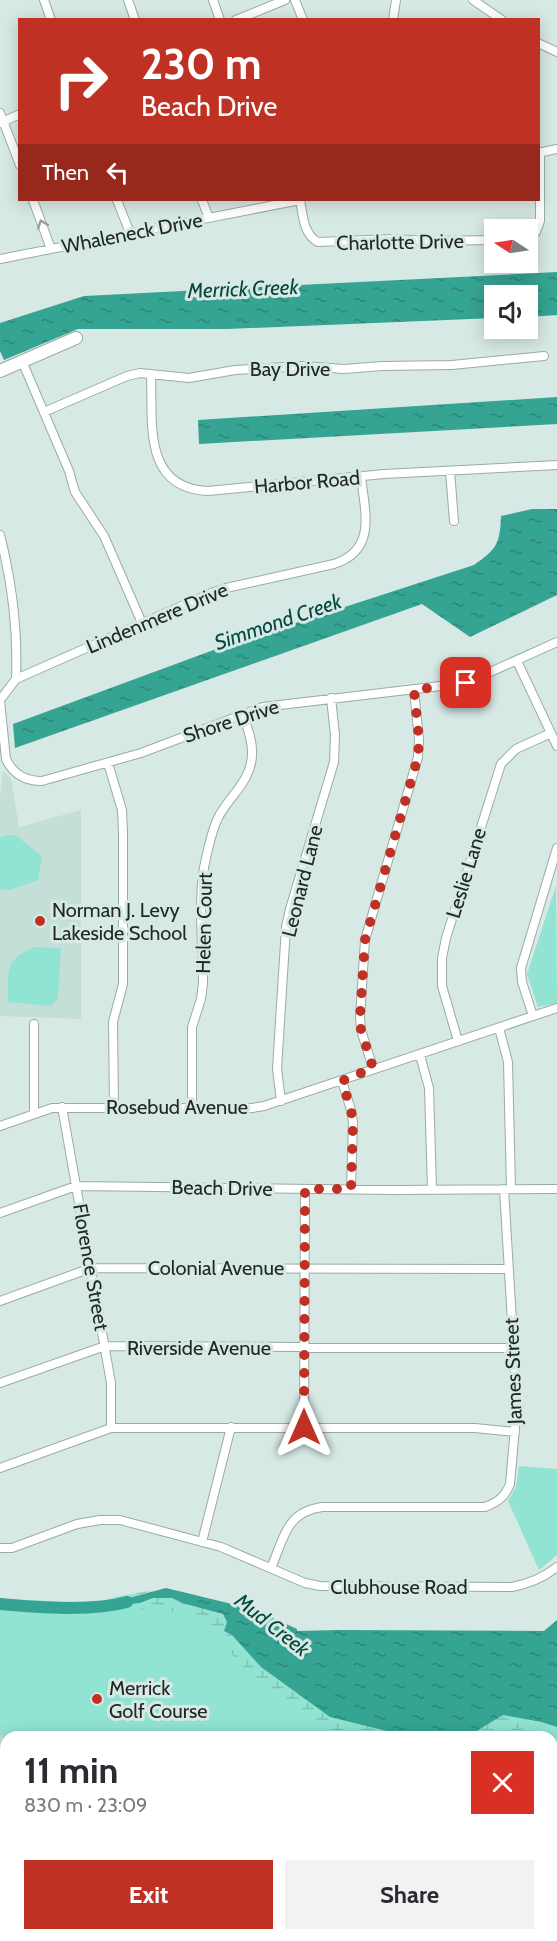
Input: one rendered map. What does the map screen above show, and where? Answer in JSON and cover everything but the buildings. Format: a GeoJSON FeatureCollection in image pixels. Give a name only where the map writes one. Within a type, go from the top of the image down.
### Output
{"type":"FeatureCollection","features":[{"type":"Feature","properties":{"kind":"street"},"geometry":{"type":"LineString","coordinates":[[44,0],[50,18]]}},
{"type":"Feature","properties":{"kind":"street"},"geometry":{"type":"LineString","coordinates":[[128,0],[134,18]]}},
{"type":"Feature","properties":{"kind":"street"},"geometry":{"type":"LineString","coordinates":[[213,0],[219,18]]}},
{"type":"Feature","properties":{"kind":"street"},"geometry":{"type":"LineString","coordinates":[[241,18],[285,0]]}},
{"type":"Feature","properties":{"kind":"street"},"geometry":{"type":"LineString","coordinates":[[295,0],[302,18]]}},
{"type":"Feature","properties":{"kind":"street"},"geometry":{"type":"LineString","coordinates":[[393,18],[396,0]]}},
{"type":"Feature","properties":{"kind":"street"},"geometry":{"type":"LineString","coordinates":[[472,0],[499,18]]}},
{"type":"Feature","properties":{"kind":"street"},"geometry":{"type":"LineString","coordinates":[[540,44],[557,52]]}},
{"type":"Feature","properties":{"kind":"street"},"geometry":{"type":"LineString","coordinates":[[18,115],[1,119],[18,160]]}},
{"type":"Feature","properties":{"kind":"street"},"geometry":{"type":"LineString","coordinates":[[540,153],[557,149]]}},
{"type":"Feature","properties":{"kind":"street"},"geometry":{"type":"LineString","coordinates":[[33,201],[51,249]]}},
{"type":"Feature","properties":{"kind":"street"},"geometry":{"type":"LineString","coordinates":[[117,201],[130,233]]}},
{"type":"Feature","properties":{"kind":"street"},"geometry":{"type":"LineString","coordinates":[[202,201],[208,218]]}},
{"type":"Feature","properties":{"kind":"street","name":"Whaleneck Drive"},"geometry":{"type":"LineString","coordinates":[[0,259],[286,201]]}},
{"type":"Feature","properties":{"kind":"street","name":"Charlotte Drive"},"geometry":{"type":"LineString","coordinates":[[300,201],[306,231],[318,242],[394,239],[484,240]]}},
{"type":"Feature","properties":{"kind":"street"},"geometry":{"type":"LineString","coordinates":[[538,227],[540,201]]}},
{"type":"Feature","properties":{"kind":"street"},"geometry":{"type":"LineString","coordinates":[[0,371],[76,338]]}},
{"type":"Feature","properties":{"kind":"street","name":"Bay Drive"},"geometry":{"type":"LineString","coordinates":[[44,412],[127,376],[140,373],[189,378],[246,369],[303,366],[344,369],[452,365],[544,356]]}},
{"type":"Feature","properties":{"kind":"street"},"geometry":{"type":"LineString","coordinates":[[22,362],[69,471],[75,492],[104,536],[142,623]]}},
{"type":"Feature","properties":{"kind":"street","name":"Harbor Road"},"geometry":{"type":"LineString","coordinates":[[151,374],[154,445],[157,458],[165,473],[183,487],[192,490],[208,491],[361,477],[557,465]]}},
{"type":"Feature","properties":{"kind":"street"},"geometry":{"type":"LineString","coordinates":[[450,471],[454,521]]}},
{"type":"Feature","properties":{"kind":"street","name":"Lindenmere Drive"},"geometry":{"type":"LineString","coordinates":[[0,700],[16,679],[226,588],[334,564],[349,558],[360,547],[365,532],[361,477]]}},
{"type":"Feature","properties":{"kind":"street"},"geometry":{"type":"LineString","coordinates":[[0,535],[10,585],[17,646],[16,679]]}},
{"type":"Feature","properties":{"kind":"street","name":"Shore Drive"},"geometry":{"type":"LineString","coordinates":[[0,700],[6,759],[14,772],[24,779],[42,781],[141,753],[275,704],[466,683],[557,642]]}},
{"type":"Feature","properties":{"kind":"street"},"geometry":{"type":"LineString","coordinates":[[517,661],[557,746]]}},
{"type":"Feature","properties":{"kind":"street"},"geometry":{"type":"LineString","coordinates":[[373,1068],[361,1030],[360,1017],[365,940],[418,757],[419,739],[414,690]]}},
{"type":"Feature","properties":{"kind":"street","name":"Leonard Lane"},"geometry":{"type":"LineString","coordinates":[[281,1101],[277,1069],[286,927],[334,762],[335,735],[331,698]]}},
{"type":"Feature","properties":{"kind":"street","name":"Helen Court"},"geometry":{"type":"LineString","coordinates":[[192,1108],[192,1027],[201,999],[203,982],[202,876],[216,821],[226,804],[242,786],[249,772],[252,745],[243,714]]}},
{"type":"Feature","properties":{"kind":"street","name":"Leslie Lane"},"geometry":{"type":"LineString","coordinates":[[458,1041],[442,986],[442,958],[450,927],[501,764],[516,749],[551,733]]}},
{"type":"Feature","properties":{"kind":"street"},"geometry":{"type":"LineString","coordinates":[[108,763],[122,810],[123,832],[123,984],[113,1022],[114,1107]]}},
{"type":"Feature","properties":{"kind":"street"},"geometry":{"type":"LineString","coordinates":[[533,1016],[522,982],[521,968],[553,874],[557,848]]}},
{"type":"Feature","properties":{"kind":"street","name":"Rosebud Avenue"},"geometry":{"type":"LineString","coordinates":[[0,1126],[48,1108],[62,1107],[252,1108],[342,1081],[373,1068],[420,1055],[557,1008]]}},
{"type":"Feature","properties":{"kind":"street"},"geometry":{"type":"LineString","coordinates":[[34,1024],[34,1113]]}},
{"type":"Feature","properties":{"kind":"street","name":"James Street"},"geometry":{"type":"LineString","coordinates":[[271,1568],[290,1524],[299,1514],[308,1509],[322,1507],[477,1508],[495,1503],[503,1496],[510,1484],[517,1405],[509,1269],[508,1062],[499,1028]]}},
{"type":"Feature","properties":{"kind":"street"},"geometry":{"type":"LineString","coordinates":[[420,1055],[429,1088],[432,1189]]}},
{"type":"Feature","properties":{"kind":"street"},"geometry":{"type":"LineString","coordinates":[[342,1081],[353,1122],[351,1189]]}},
{"type":"Feature","properties":{"kind":"street","name":"Florence Street"},"geometry":{"type":"LineString","coordinates":[[62,1107],[105,1346],[112,1393],[111,1428]]}},
{"type":"Feature","properties":{"kind":"street","name":"Beach Drive"},"geometry":{"type":"LineString","coordinates":[[0,1213],[76,1186],[557,1189]]}},
{"type":"Feature","properties":{"kind":"street"},"geometry":{"type":"LineString","coordinates":[[304,1427],[305,1189]]}},
{"type":"Feature","properties":{"kind":"street","name":"Colonial Avenue"},"geometry":{"type":"LineString","coordinates":[[0,1301],[91,1268],[509,1269]]}},
{"type":"Feature","properties":{"kind":"street","name":"Riverside Avenue"},"geometry":{"type":"LineString","coordinates":[[0,1383],[105,1346],[513,1348]]}},
{"type":"Feature","properties":{"kind":"street"},"geometry":{"type":"LineString","coordinates":[[202,1542],[231,1427]]}},
{"type":"Feature","properties":{"kind":"street"},"geometry":{"type":"LineString","coordinates":[[0,1468],[111,1428],[475,1428],[515,1432]]}},
{"type":"Feature","properties":{"kind":"street","name":"Clubhouse Road"},"geometry":{"type":"LineString","coordinates":[[0,1548],[12,1548],[77,1524],[100,1520],[120,1520],[221,1547],[305,1583],[325,1587],[503,1587],[526,1584],[557,1567]]}},
{"type":"Feature","properties":{"kind":"shaded area","name":"Norman J. Levy Lakeside School"},"geometry":{"type":"Polygon","coordinates":[[[3,771],[11,778],[19,827],[81,810],[81,1019],[0,1016],[0,797],[3,771]]]}},
{"type":"Feature","properties":{"kind":"green space"},"geometry":{"type":"Polygon","coordinates":[[[15,835],[42,856],[38,880],[10,890],[0,889],[0,839],[2,836],[15,835]]]}},
{"type":"Feature","properties":{"kind":"green space"},"geometry":{"type":"Polygon","coordinates":[[[556,886],[557,1003],[538,1007],[527,974],[556,886]]]}},
{"type":"Feature","properties":{"kind":"green space"},"geometry":{"type":"Polygon","coordinates":[[[35,947],[61,948],[58,998],[51,1006],[8,1002],[10,968],[18,956],[35,947]]]}},
{"type":"Feature","properties":{"kind":"green space"},"geometry":{"type":"Polygon","coordinates":[[[519,1466],[557,1469],[557,1555],[539,1570],[508,1501],[516,1487],[519,1466]]]}},
{"type":"Feature","properties":{"kind":"green space"},"geometry":{"type":"Polygon","coordinates":[[[155,1590],[121,1600],[115,1606],[140,1603],[153,1598],[172,1598],[182,1603],[223,1613],[227,1622],[224,1631],[232,1635],[261,1667],[330,1716],[388,1731],[336,1731],[311,1723],[236,1660],[219,1635],[205,1622],[179,1609],[168,1613],[112,1610],[100,1603],[115,1597],[155,1590]]]}},
{"type":"Feature","properties":{"kind":"green space","name":"Merrick Golf Course"},"geometry":{"type":"Polygon","coordinates":[[[0,1599],[180,1606],[232,1635],[330,1716],[388,1731],[0,1731],[0,1599]]]}},
{"type":"Feature","properties":{"kind":"green space"},"geometry":{"type":"Polygon","coordinates":[[[503,1715],[541,1722],[528,1731],[477,1731],[503,1715]]]}},
{"type":"Feature","properties":{"kind":"green space"},"geometry":{"type":"Polygon","coordinates":[[[541,1722],[557,1727],[557,1731],[497,1731],[541,1722]]]}},
{"type":"Feature","properties":{"kind":"water","name":"Merrick Creek"},"geometry":{"type":"Polygon","coordinates":[[[557,272],[557,315],[538,316],[538,285],[484,285],[484,318],[228,329],[78,329],[4,360],[0,351],[0,323],[84,296],[557,272]]]}},
{"type":"Feature","properties":{"kind":"water"},"geometry":{"type":"Polygon","coordinates":[[[557,397],[557,424],[199,444],[198,420],[557,397]]]}},
{"type":"Feature","properties":{"kind":"water"},"geometry":{"type":"Polygon","coordinates":[[[532,509],[557,509],[557,595],[470,637],[422,604],[15,748],[13,724],[219,648],[474,565],[496,545],[500,533],[501,516],[532,509]]]}},
{"type":"Feature","properties":{"kind":"water"},"geometry":{"type":"Polygon","coordinates":[[[166,1588],[232,1604],[271,1617],[297,1631],[544,1631],[557,1620],[557,1727],[503,1715],[477,1731],[387,1731],[330,1717],[261,1667],[232,1635],[224,1631],[227,1622],[223,1614],[172,1598],[153,1598],[140,1603],[114,1606],[121,1600],[166,1588]]]}},
{"type":"Feature","properties":{"kind":"waterway","name":"Mud Creek"},"geometry":{"type":"LineString","coordinates":[[0,1604],[81,1608],[127,1602]]}},
{"type":"Feature","properties":{"kind":"place","name":"Norman J. Levy Lakeside School"},"geometry":{"type":"Point","coordinates":[40,921]}},
{"type":"Feature","properties":{"kind":"place","name":"Merrick Golf Course"},"geometry":{"type":"Point","coordinates":[97,1699]}},
{"type":"Feature","properties":{"kind":"route"},"geometry":{"type":"LineString","coordinates":[[304,1427],[305,1189],[351,1189],[353,1122],[342,1081],[373,1068],[365,1047],[360,1017],[365,940],[418,757],[419,739],[414,690],[466,683]]}},
{"type":"Feature","properties":{"kind":"water label","name":"Simmond Creek"},"geometry":{"type":"Point","coordinates":[278,622]}}]}
